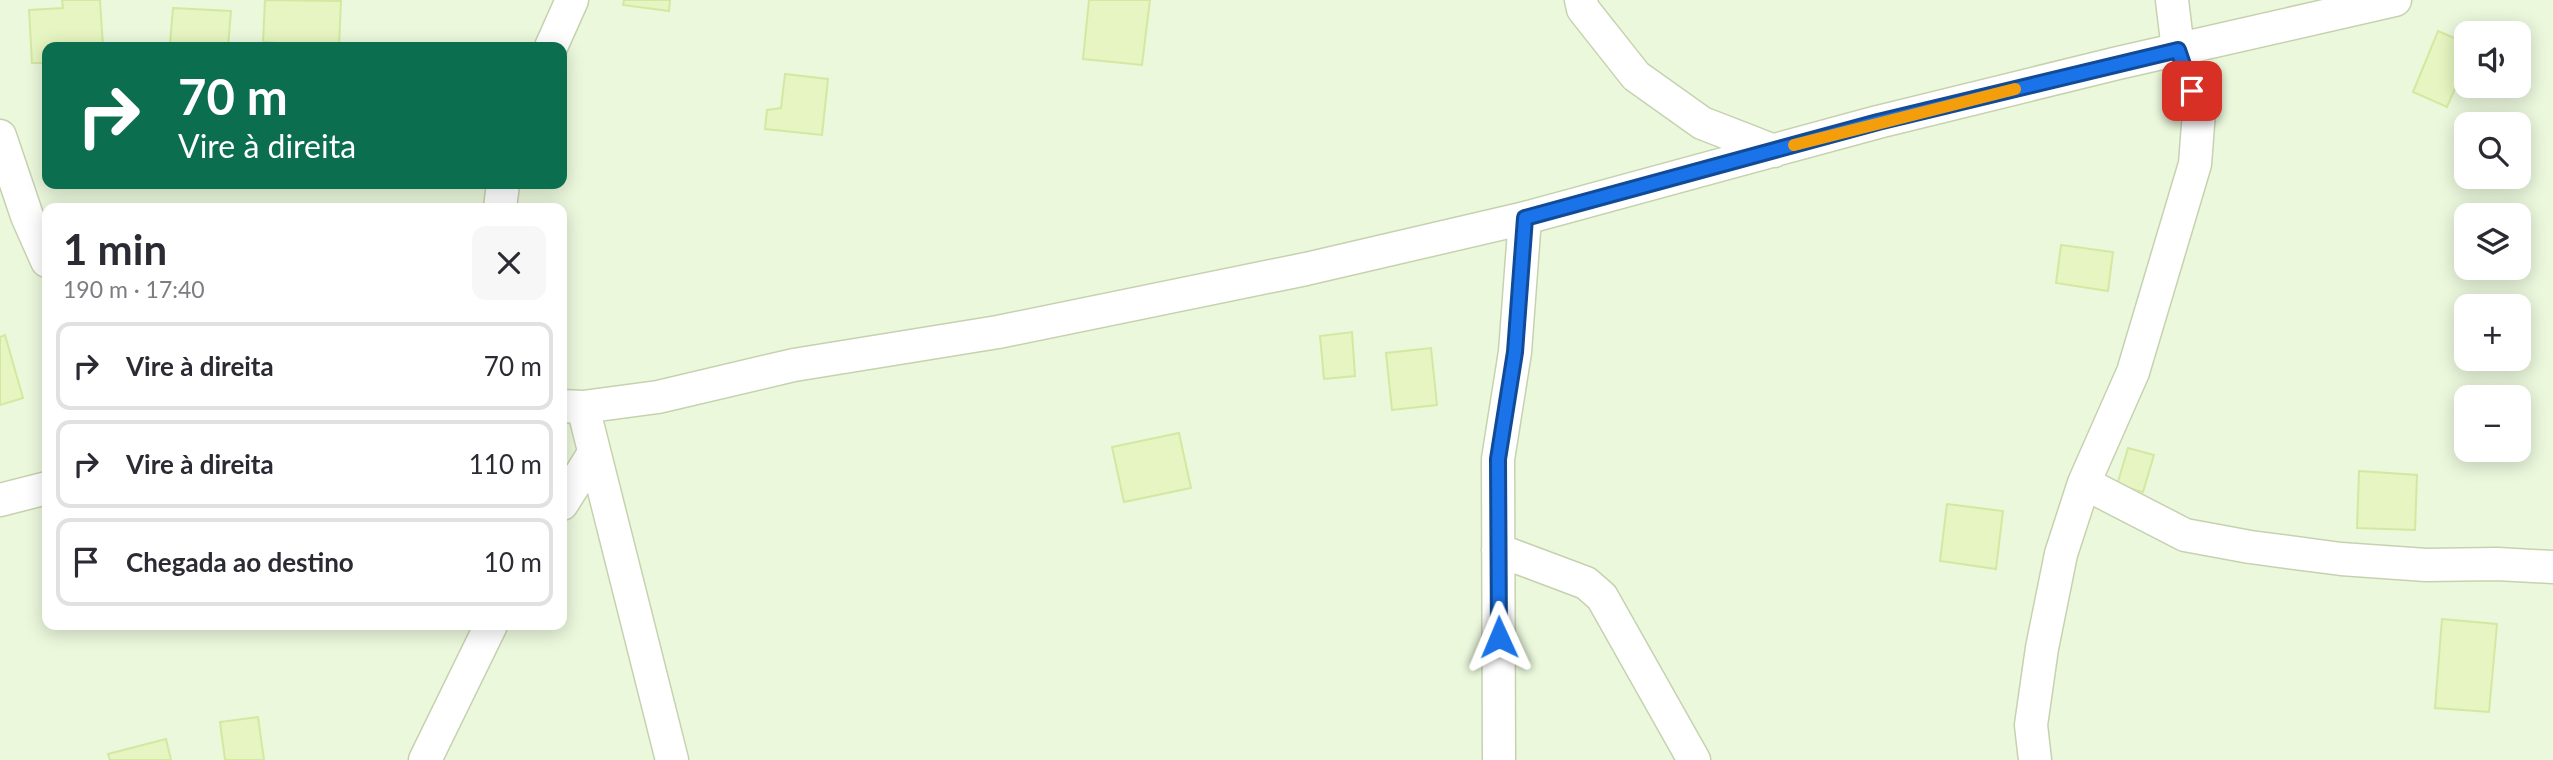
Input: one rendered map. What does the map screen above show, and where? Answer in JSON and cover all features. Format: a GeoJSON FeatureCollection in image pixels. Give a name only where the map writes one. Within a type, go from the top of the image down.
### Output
{"type":"FeatureCollection","features":[{"type":"Feature","properties":{"kind":"street"},"geometry":{"type":"LineString","coordinates":[[553,42],[572,0]]}},
{"type":"Feature","properties":{"kind":"street"},"geometry":{"type":"LineString","coordinates":[[1581,0],[1583,9],[1636,76],[1702,123],[1774,151]]}},
{"type":"Feature","properties":{"kind":"street"},"geometry":{"type":"LineString","coordinates":[[2035,760],[2031,725],[2042,648],[2061,554],[2084,483],[2133,372],[2195,164],[2199,112],[2178,50],[2172,0]]}},
{"type":"Feature","properties":{"kind":"street"},"geometry":{"type":"LineString","coordinates":[[673,760],[594,453],[572,406],[659,397],[794,365],[998,332],[1306,268],[1525,218],[1878,122],[2395,0]]}},
{"type":"Feature","properties":{"kind":"street"},"geometry":{"type":"LineString","coordinates":[[0,136],[27,216],[42,250]]}},
{"type":"Feature","properties":{"kind":"street"},"geometry":{"type":"LineString","coordinates":[[1499,760],[1498,459],[1515,352],[1525,218]]}},
{"type":"Feature","properties":{"kind":"street"},"geometry":{"type":"LineString","coordinates":[[567,496],[594,453]]}},
{"type":"Feature","properties":{"kind":"street"},"geometry":{"type":"LineString","coordinates":[[2084,483],[2185,535],[2250,547],[2341,559],[2426,565],[2497,564],[2553,567]]}},
{"type":"Feature","properties":{"kind":"street"},"geometry":{"type":"LineString","coordinates":[[0,500],[42,489]]}},
{"type":"Feature","properties":{"kind":"street"},"geometry":{"type":"LineString","coordinates":[[1498,550],[1586,583],[1602,597],[1694,760]]}},
{"type":"Feature","properties":{"kind":"street"},"geometry":{"type":"LineString","coordinates":[[425,760],[489,630]]}},
{"type":"Feature","properties":{"kind":"shaded area"},"geometry":{"type":"Polygon","coordinates":[[[0,0],[2553,0],[2553,760],[0,760],[0,0]]]}},
{"type":"Feature","properties":{"kind":"building"},"geometry":{"type":"Polygon","coordinates":[[[62,0],[100,0],[103,42],[42,42],[42,63],[32,63],[29,10],[63,8],[62,0]]]}},
{"type":"Feature","properties":{"kind":"building"},"geometry":{"type":"Polygon","coordinates":[[[265,0],[341,1],[339,42],[263,42],[265,0]]]}},
{"type":"Feature","properties":{"kind":"building"},"geometry":{"type":"Polygon","coordinates":[[[624,0],[670,0],[669,11],[623,5],[624,0]]]}},
{"type":"Feature","properties":{"kind":"building"},"geometry":{"type":"Polygon","coordinates":[[[1089,0],[1150,0],[1142,65],[1083,59],[1089,0]]]}},
{"type":"Feature","properties":{"kind":"building"},"geometry":{"type":"Polygon","coordinates":[[[173,8],[231,11],[228,42],[170,42],[173,8]]]}},
{"type":"Feature","properties":{"kind":"building"},"geometry":{"type":"Polygon","coordinates":[[[2438,31],[2454,38],[2454,91],[2447,107],[2413,92],[2438,31]]]}},
{"type":"Feature","properties":{"kind":"building"},"geometry":{"type":"Polygon","coordinates":[[[785,74],[828,79],[822,135],[765,129],[767,110],[781,108],[785,74]]]}},
{"type":"Feature","properties":{"kind":"building"},"geometry":{"type":"Polygon","coordinates":[[[2061,245],[2113,252],[2108,291],[2056,283],[2061,245]]]}},
{"type":"Feature","properties":{"kind":"building"},"geometry":{"type":"Polygon","coordinates":[[[1352,332],[1355,376],[1324,379],[1320,336],[1352,332]]]}},
{"type":"Feature","properties":{"kind":"building"},"geometry":{"type":"Polygon","coordinates":[[[5,335],[23,398],[0,405],[0,337],[5,335]]]}},
{"type":"Feature","properties":{"kind":"building"},"geometry":{"type":"Polygon","coordinates":[[[1431,348],[1437,405],[1392,410],[1386,353],[1431,348]]]}},
{"type":"Feature","properties":{"kind":"building"},"geometry":{"type":"Polygon","coordinates":[[[1179,433],[1191,488],[1124,502],[1112,447],[1179,433]]]}},
{"type":"Feature","properties":{"kind":"building"},"geometry":{"type":"Polygon","coordinates":[[[2128,448],[2154,455],[2143,492],[2117,485],[2128,448]]]}},
{"type":"Feature","properties":{"kind":"building"},"geometry":{"type":"Polygon","coordinates":[[[2359,471],[2417,475],[2415,530],[2357,528],[2359,471]]]}},
{"type":"Feature","properties":{"kind":"building"},"geometry":{"type":"Polygon","coordinates":[[[1947,504],[2003,511],[1996,569],[1940,561],[1947,504]]]}},
{"type":"Feature","properties":{"kind":"building"},"geometry":{"type":"Polygon","coordinates":[[[2442,619],[2497,624],[2489,712],[2435,708],[2442,619]]]}},
{"type":"Feature","properties":{"kind":"building"},"geometry":{"type":"Polygon","coordinates":[[[258,717],[264,760],[225,760],[220,722],[258,717]]]}},
{"type":"Feature","properties":{"kind":"building"},"geometry":{"type":"Polygon","coordinates":[[[166,739],[171,760],[110,760],[108,754],[166,739]]]}},
{"type":"Feature","properties":{"kind":"slow traffic"},"geometry":{"type":"LineString","coordinates":[[1794,145],[2015,89]]}},
{"type":"Feature","properties":{"kind":"route"},"geometry":{"type":"LineString","coordinates":[[1499,637],[1498,459],[1515,352],[1525,218],[1878,122],[2178,50],[2192,91]]}}]}
